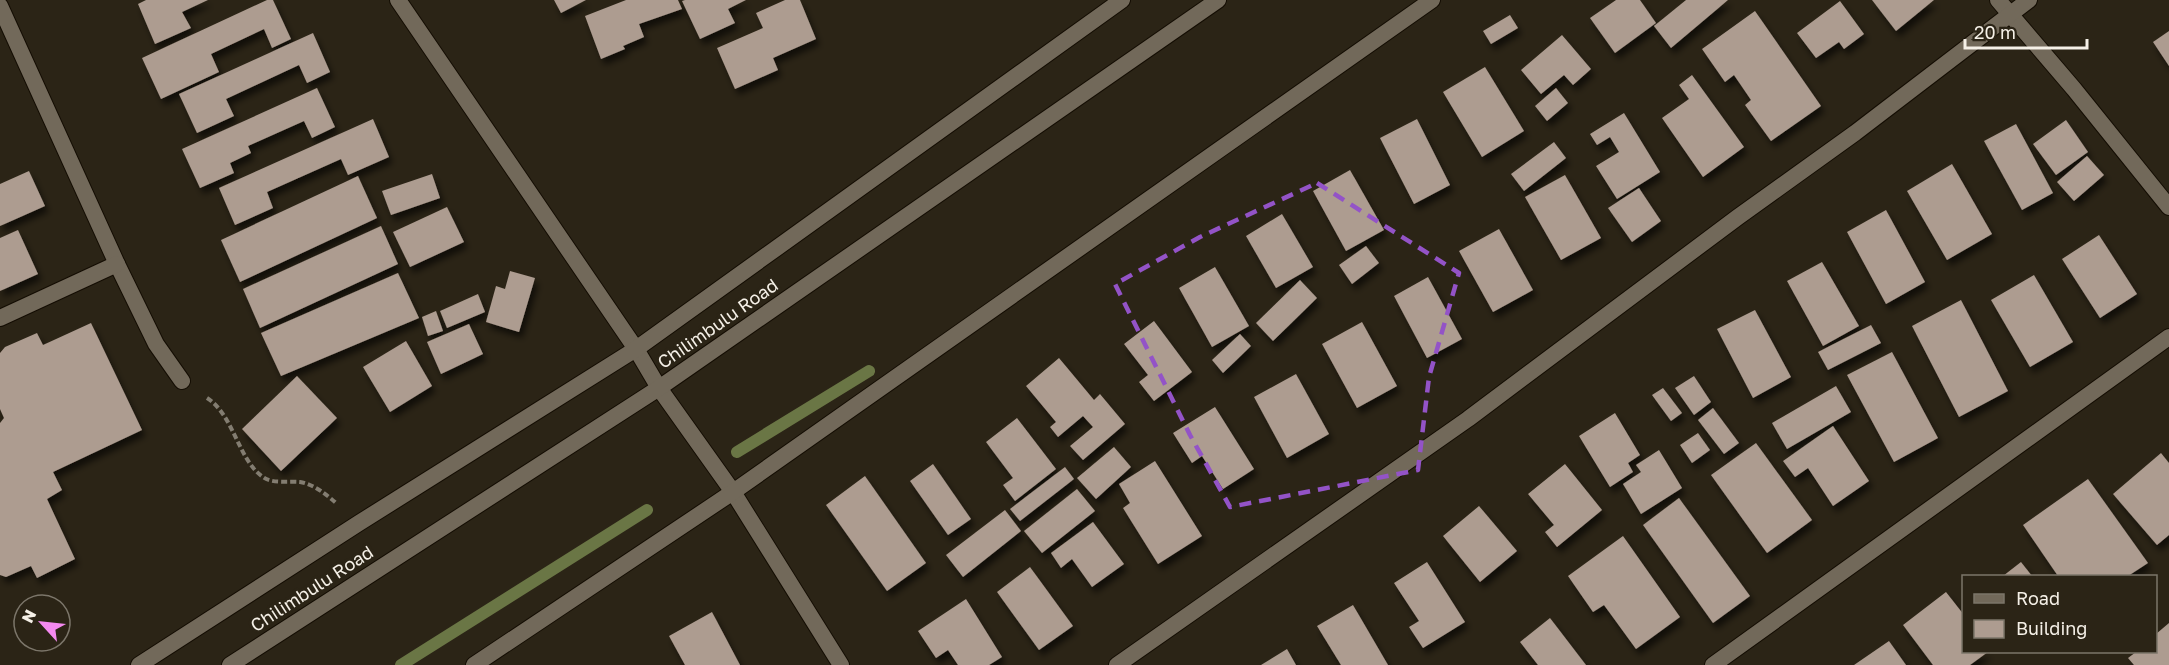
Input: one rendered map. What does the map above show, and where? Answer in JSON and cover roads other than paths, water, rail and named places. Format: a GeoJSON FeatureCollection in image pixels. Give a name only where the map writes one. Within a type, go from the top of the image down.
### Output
{"type":"FeatureCollection","features":[{"type":"Feature","properties":{"kind":"street"},"geometry":{"type":"LineString","coordinates":[[398,0],[636,349],[659,388],[733,492],[842,665]]}},
{"type":"Feature","properties":{"kind":"street","name":"Chilimbulu Road"},"geometry":{"type":"LineString","coordinates":[[139,665],[636,349],[1122,0]]}},
{"type":"Feature","properties":{"kind":"street","name":"Chilimbulu Road"},"geometry":{"type":"LineString","coordinates":[[230,665],[659,388],[1218,0]]}},
{"type":"Feature","properties":{"kind":"street"},"geometry":{"type":"LineString","coordinates":[[474,665],[733,492],[1432,0]]}},
{"type":"Feature","properties":{"kind":"street"},"geometry":{"type":"LineString","coordinates":[[1998,0],[2074,89],[2169,207]]}},
{"type":"Feature","properties":{"kind":"street"},"geometry":{"type":"LineString","coordinates":[[1117,665],[1468,419],[1738,217],[1855,133],[2029,0]]}},
{"type":"Feature","properties":{"kind":"street"},"geometry":{"type":"LineString","coordinates":[[0,6],[117,264],[156,344],[182,381]]}},
{"type":"Feature","properties":{"kind":"street"},"geometry":{"type":"LineString","coordinates":[[0,318],[117,264]]}},
{"type":"Feature","properties":{"kind":"street"},"geometry":{"type":"LineString","coordinates":[[1713,665],[2169,337]]}},
{"type":"Feature","properties":{"kind":"waterway"},"geometry":{"type":"LineString","coordinates":[[737,452],[869,371]]}},
{"type":"Feature","properties":{"kind":"waterway"},"geometry":{"type":"LineString","coordinates":[[401,665],[647,510]]}}]}
